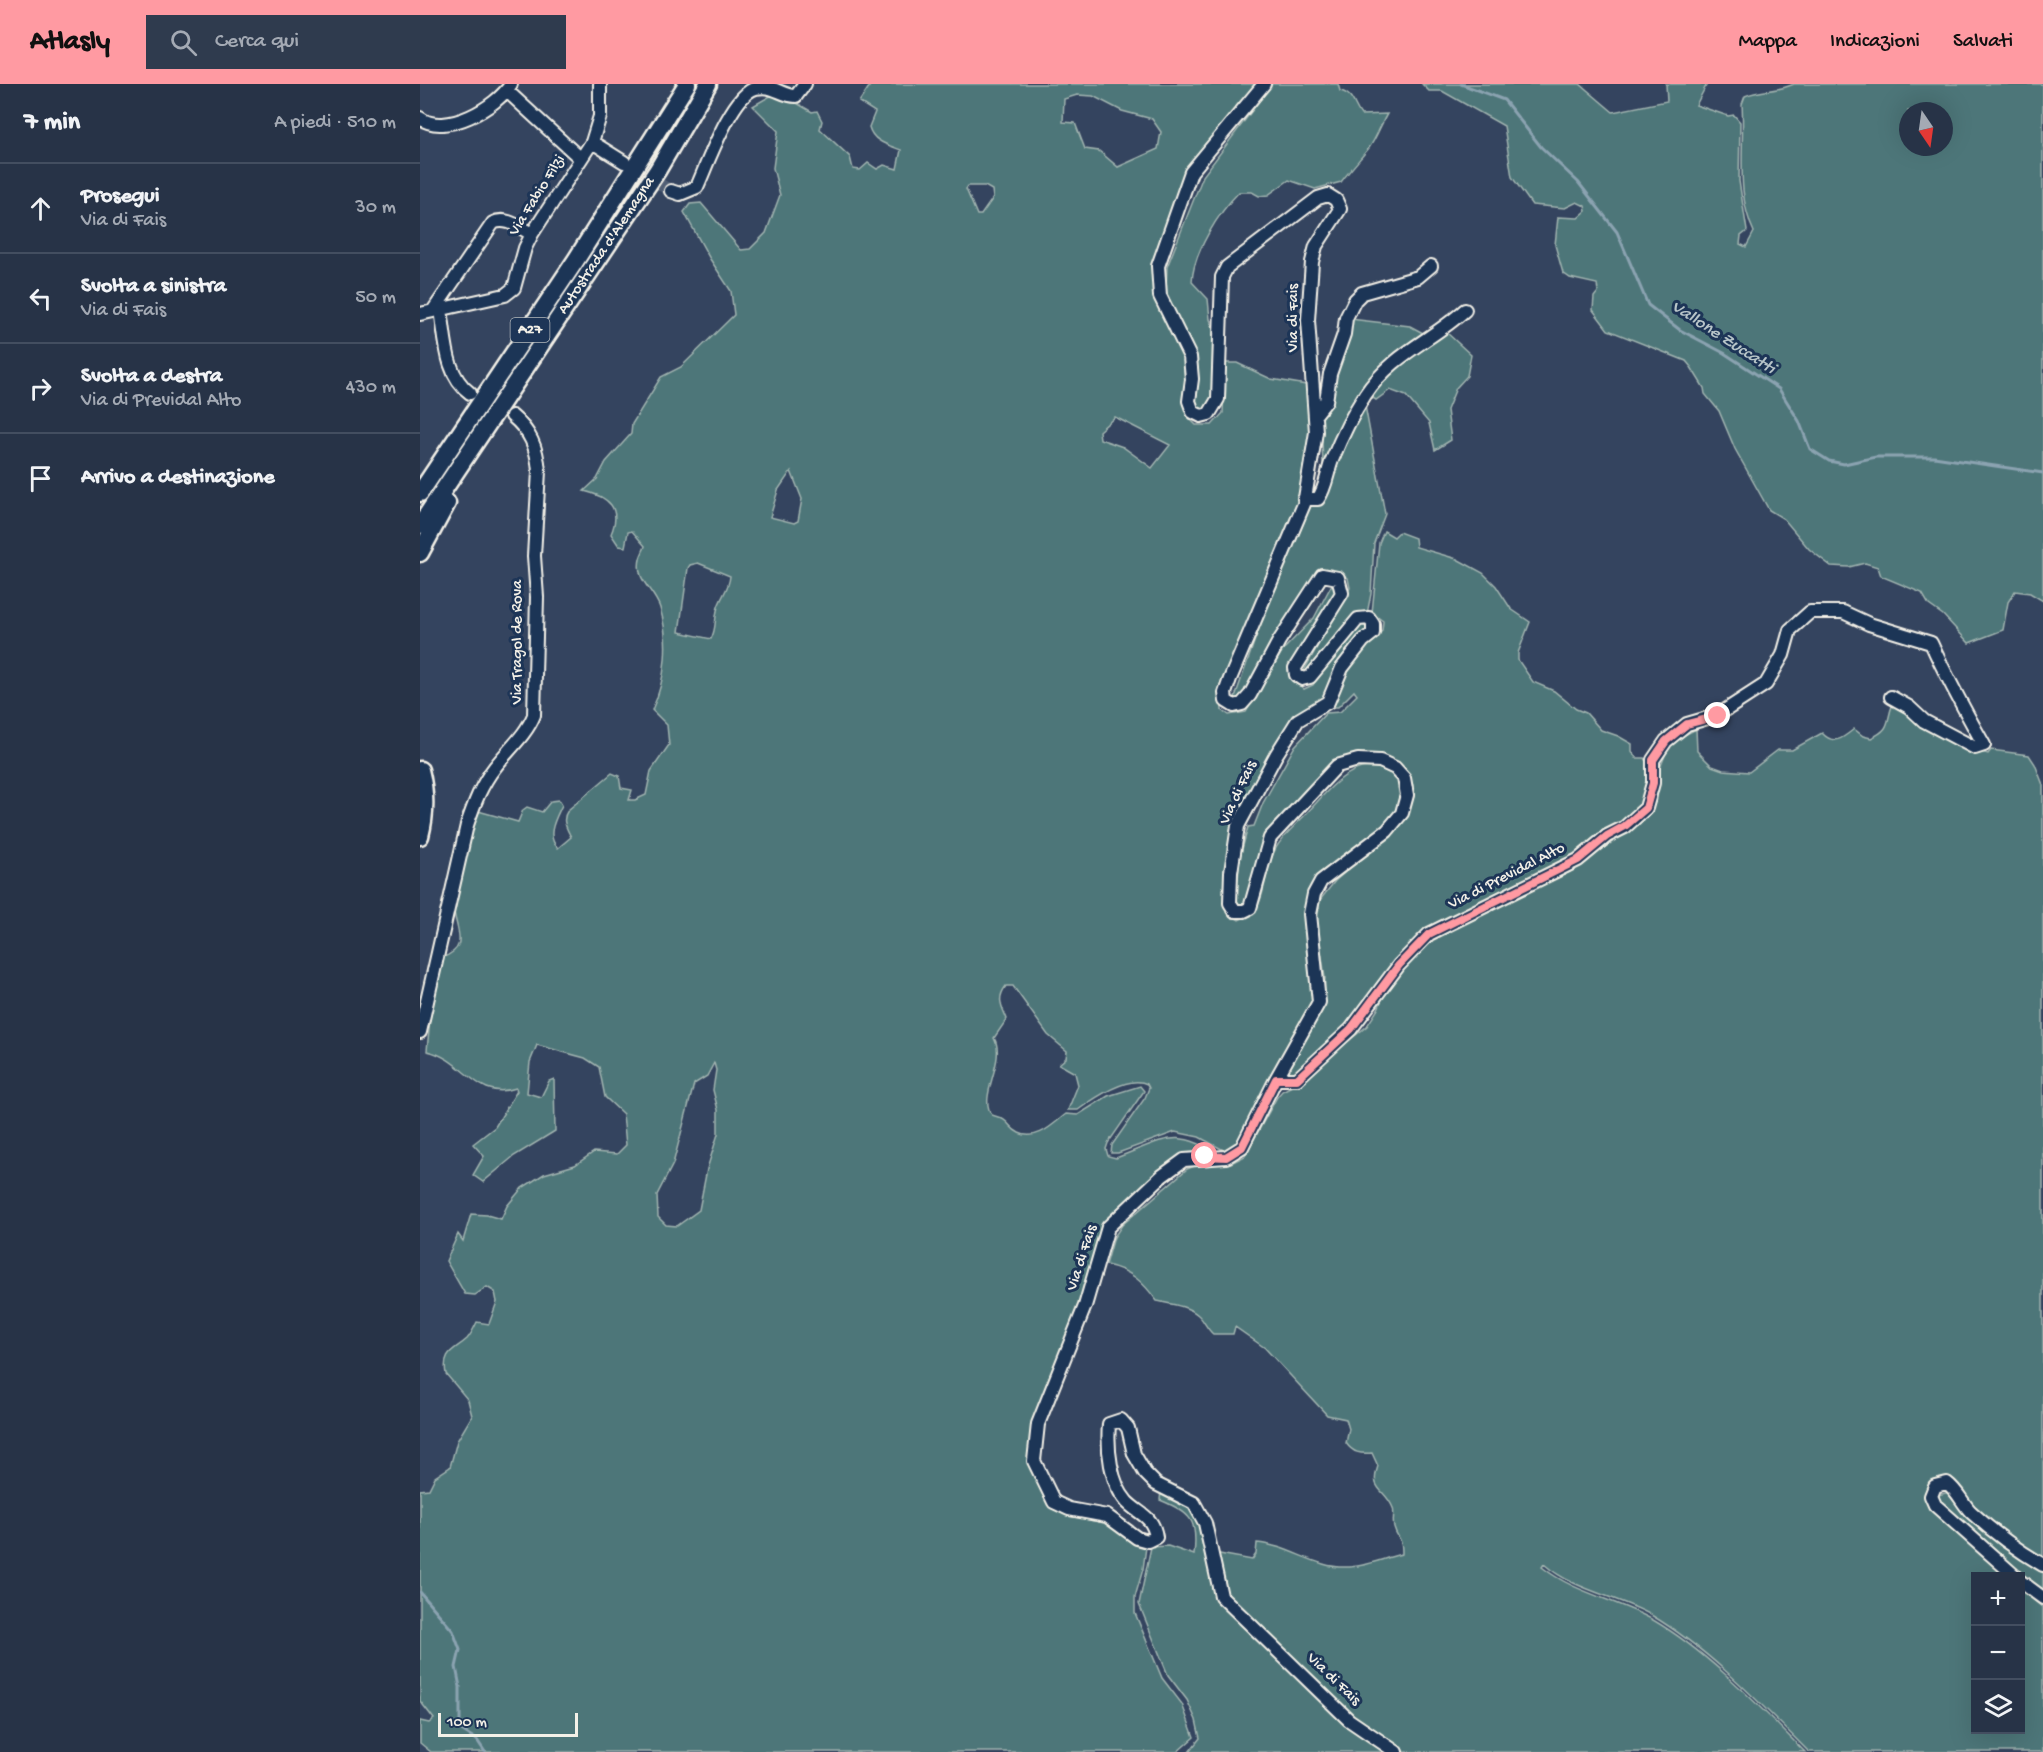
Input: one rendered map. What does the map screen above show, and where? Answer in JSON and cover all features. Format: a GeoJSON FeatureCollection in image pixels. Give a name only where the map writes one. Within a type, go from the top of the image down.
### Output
{"type":"FeatureCollection","features":[{"type":"Feature","properties":{"kind":"highway","name":"Autostrada d'Alemagna"},"geometry":{"type":"LineString","coordinates":[[420,493],[576,260],[687,84]]}},
{"type":"Feature","properties":{"kind":"highway","name":"Autostrada d'Alemagna"},"geometry":{"type":"LineString","coordinates":[[420,525],[657,171],[708,84]]}},
{"type":"Feature","properties":{"kind":"highway","name":"A27"},"geometry":{"type":"LineString","coordinates":[[420,554],[485,430]]}},
{"type":"Feature","properties":{"kind":"highway"},"geometry":{"type":"LineString","coordinates":[[420,770],[425,792],[425,815],[420,836]]}},
{"type":"Feature","properties":{"kind":"street","name":"Via Fabio Filzi"},"geometry":{"type":"LineString","coordinates":[[430,312],[510,293],[514,288],[525,248],[532,234],[592,142],[600,116],[600,84]]}},
{"type":"Feature","properties":{"kind":"street"},"geometry":{"type":"LineString","coordinates":[[671,191],[680,194],[697,187],[734,107],[745,93],[755,88],[776,87],[796,96],[805,84]]}},
{"type":"Feature","properties":{"kind":"street","name":"Via di Fais"},"geometry":{"type":"LineString","coordinates":[[1264,84],[1191,172],[1158,266],[1160,296],[1190,357],[1192,379],[1189,401],[1193,412],[1201,416],[1209,414],[1218,399],[1222,277],[1227,267],[1318,198],[1328,195],[1336,200],[1341,209],[1316,246],[1312,262],[1308,320],[1316,432],[1304,499],[1230,679],[1225,693],[1226,701],[1234,706],[1242,704],[1250,695],[1280,641],[1322,575],[1338,578],[1341,593],[1295,668],[1296,675],[1302,680],[1310,677],[1358,619],[1369,618],[1373,624],[1373,633],[1342,668],[1328,702],[1298,720],[1270,765],[1238,826],[1231,872],[1230,903],[1235,911],[1250,908],[1270,838],[1337,766],[1358,760],[1380,761],[1395,768],[1404,778],[1407,795],[1402,813],[1387,831],[1321,881],[1314,894],[1310,914],[1319,1002],[1276,1079],[1242,1147],[1226,1157],[1184,1160],[1162,1176],[1108,1227],[1085,1306],[1038,1424],[1034,1461],[1054,1502],[1069,1509],[1107,1516],[1137,1538],[1148,1541],[1156,1537],[1154,1526],[1146,1515],[1127,1502],[1113,1478],[1109,1424],[1121,1420],[1128,1428],[1134,1454],[1145,1473],[1156,1484],[1194,1503],[1205,1523],[1221,1596],[1349,1719],[1396,1752]]}},
{"type":"Feature","properties":{"kind":"street"},"geometry":{"type":"LineString","coordinates":[[420,118],[439,124],[461,120],[479,113],[509,88],[581,159]]}},
{"type":"Feature","properties":{"kind":"street"},"geometry":{"type":"LineString","coordinates":[[592,142],[624,162]]}},
{"type":"Feature","properties":{"kind":"street"},"geometry":{"type":"LineString","coordinates":[[430,312],[493,223],[499,219],[506,220],[532,234]]}},
{"type":"Feature","properties":{"kind":"street"},"geometry":{"type":"LineString","coordinates":[[1315,416],[1326,401],[1329,374],[1340,348],[1348,309],[1362,293],[1418,277],[1431,266]]}},
{"type":"Feature","properties":{"kind":"street"},"geometry":{"type":"LineString","coordinates":[[420,300],[430,312],[451,367],[461,386],[470,393]]}},
{"type":"Feature","properties":{"kind":"street"},"geometry":{"type":"LineString","coordinates":[[1304,499],[1318,499],[1323,493],[1325,478],[1345,430],[1366,394],[1385,369],[1399,356],[1447,327],[1466,310]]}},
{"type":"Feature","properties":{"kind":"street","name":"Via Tragol de Rova"},"geometry":{"type":"LineString","coordinates":[[420,1032],[467,825],[478,794],[494,769],[530,725],[534,715],[537,597],[534,556],[539,471],[535,446],[530,435],[512,416]]}},
{"type":"Feature","properties":{"kind":"street","name":"Via di Previdal Alto"},"geometry":{"type":"LineString","coordinates":[[1276,1079],[1297,1079],[1351,1029],[1399,965],[1429,934],[1578,860],[1646,808],[1653,783],[1653,760],[1666,741],[1687,724],[1718,716],[1766,684],[1783,655],[1790,630],[1810,612],[1843,612],[1869,624],[1931,643],[1951,688],[1967,711],[1984,745],[1975,748],[1924,721],[1909,707],[1891,697]]}},
{"type":"Feature","properties":{"kind":"street"},"geometry":{"type":"LineString","coordinates":[[2010,1572],[1935,1505],[1931,1496],[1935,1486],[1947,1483],[1956,1490],[1969,1510],[2014,1548],[2043,1565]]}},
{"type":"Feature","properties":{"kind":"street"},"geometry":{"type":"LineString","coordinates":[[2025,1585],[2043,1598]]}},
{"type":"Feature","properties":{"kind":"green space"},"geometry":{"type":"Polygon","coordinates":[[[871,84],[1261,84],[1198,166],[1158,282],[1189,367],[1186,410],[1189,418],[1196,425],[1212,425],[1223,413],[1225,363],[1237,363],[1271,379],[1312,386],[1313,414],[1302,494],[1221,696],[1222,710],[1229,715],[1246,712],[1283,650],[1314,618],[1332,584],[1341,586],[1292,678],[1304,689],[1313,685],[1322,669],[1363,624],[1371,624],[1331,692],[1303,718],[1242,819],[1229,914],[1239,920],[1254,913],[1261,897],[1269,864],[1279,843],[1326,792],[1348,774],[1373,767],[1386,770],[1401,779],[1403,808],[1313,895],[1315,998],[1231,1154],[1199,1137],[1175,1132],[1118,1153],[1111,1153],[1112,1145],[1145,1098],[1149,1088],[1147,1084],[1130,1082],[1101,1094],[1078,1110],[1068,1110],[1078,1085],[1075,1073],[1059,1064],[1066,1058],[1067,1051],[1048,1035],[1013,986],[1006,986],[1001,995],[1003,1011],[1007,1019],[994,1038],[997,1057],[988,1098],[988,1107],[992,1115],[1006,1121],[1019,1133],[1032,1135],[1045,1130],[1066,1114],[1078,1115],[1108,1096],[1140,1086],[1144,1091],[1108,1143],[1106,1149],[1108,1156],[1116,1158],[1159,1141],[1181,1139],[1193,1141],[1224,1157],[1184,1162],[1110,1228],[1034,1444],[1058,1510],[1070,1516],[1109,1524],[1146,1547],[1135,1597],[1135,1613],[1162,1678],[1182,1704],[1194,1737],[1177,1752],[431,1752],[420,1743],[420,1721],[429,1723],[434,1719],[420,1701],[420,1490],[429,1489],[435,1477],[450,1467],[457,1441],[472,1416],[468,1400],[446,1374],[447,1356],[468,1337],[477,1322],[489,1324],[497,1302],[495,1292],[487,1287],[475,1295],[465,1294],[446,1261],[458,1234],[463,1241],[471,1214],[501,1219],[507,1206],[522,1188],[544,1174],[575,1165],[594,1152],[617,1154],[626,1145],[623,1114],[605,1097],[599,1067],[585,1058],[537,1045],[530,1062],[527,1093],[541,1097],[549,1081],[554,1079],[555,1131],[514,1156],[483,1182],[473,1175],[484,1156],[473,1144],[495,1127],[517,1091],[516,1088],[502,1091],[480,1085],[451,1062],[427,1051],[431,1008],[441,958],[451,953],[459,941],[453,908],[454,899],[478,811],[518,822],[523,810],[527,807],[542,812],[551,801],[559,800],[562,805],[552,833],[554,843],[558,848],[571,837],[565,820],[568,810],[612,773],[619,776],[621,788],[632,790],[629,800],[646,795],[651,771],[669,745],[667,725],[652,710],[661,686],[665,660],[663,621],[657,601],[640,573],[640,559],[645,546],[632,531],[628,532],[625,547],[619,546],[611,534],[615,517],[611,505],[606,500],[584,491],[597,479],[606,462],[631,434],[632,424],[661,377],[681,367],[734,315],[731,291],[684,212],[690,204],[701,203],[741,250],[750,249],[766,233],[780,195],[773,168],[778,131],[753,106],[772,95],[795,102],[812,112],[817,111],[822,121],[820,129],[850,157],[853,169],[860,170],[868,163],[877,169],[884,165],[897,169],[901,150],[874,136],[869,127],[875,112],[859,102],[871,84]],[[1077,95],[1064,99],[1063,122],[1075,123],[1085,149],[1099,151],[1118,167],[1158,149],[1161,132],[1152,119],[1122,111],[1093,96],[1077,95]],[[968,186],[966,189],[977,215],[981,215],[993,198],[992,190],[985,186],[968,186]],[[1115,417],[1099,431],[1100,439],[1123,447],[1152,468],[1170,445],[1115,417]],[[791,471],[778,490],[770,517],[794,523],[798,521],[802,499],[791,471]],[[698,563],[688,568],[679,632],[711,639],[718,607],[730,576],[698,563]],[[714,1063],[707,1076],[694,1084],[673,1164],[657,1195],[658,1217],[666,1225],[677,1226],[699,1210],[707,1169],[718,1134],[718,1110],[713,1090],[716,1070],[714,1063]]]}},
{"type":"Feature","properties":{"kind":"green space"},"geometry":{"type":"Polygon","coordinates":[[[1272,84],[1338,84],[1340,91],[1351,97],[1361,115],[1387,114],[1372,144],[1341,182],[1315,189],[1289,180],[1268,195],[1259,196],[1252,192],[1239,192],[1223,210],[1208,234],[1193,271],[1192,282],[1208,299],[1210,319],[1218,343],[1214,413],[1194,408],[1196,384],[1168,302],[1167,267],[1203,176],[1272,84]]]}},
{"type":"Feature","properties":{"kind":"green space"},"geometry":{"type":"Polygon","coordinates":[[[1422,84],[1580,84],[1613,112],[1667,101],[1666,84],[1707,84],[1696,105],[1728,116],[1734,115],[1740,122],[1739,181],[1747,231],[1741,236],[1740,244],[1746,247],[1754,232],[1748,217],[1743,185],[1742,104],[1745,96],[1794,84],[2043,84],[2043,601],[2030,593],[2015,591],[2008,602],[2003,630],[1969,643],[1943,615],[1929,605],[1922,593],[1881,576],[1878,567],[1865,563],[1849,567],[1831,566],[1809,549],[1784,519],[1769,510],[1735,449],[1719,411],[1705,394],[1704,388],[1686,361],[1608,330],[1593,310],[1594,297],[1598,292],[1597,284],[1570,278],[1563,273],[1555,245],[1558,217],[1578,218],[1586,211],[1585,206],[1577,202],[1565,208],[1532,205],[1512,177],[1504,126],[1442,91],[1429,91],[1422,84]]]}},
{"type":"Feature","properties":{"kind":"green space"},"geometry":{"type":"Polygon","coordinates":[[[1350,319],[1410,326],[1423,333],[1422,339],[1390,361],[1315,496],[1323,464],[1321,418],[1327,408],[1350,319]]]}},
{"type":"Feature","properties":{"kind":"green space"},"geometry":{"type":"Polygon","coordinates":[[[1446,332],[1471,355],[1467,376],[1456,388],[1447,410],[1451,440],[1435,450],[1429,423],[1406,396],[1390,390],[1376,400],[1368,395],[1385,373],[1446,332]]]}},
{"type":"Feature","properties":{"kind":"green space"},"geometry":{"type":"Polygon","coordinates":[[[1364,400],[1385,514],[1374,543],[1371,594],[1367,614],[1314,667],[1301,676],[1350,588],[1348,578],[1344,575],[1329,576],[1299,623],[1244,699],[1234,700],[1265,611],[1312,503],[1328,482],[1364,400]]]}},
{"type":"Feature","properties":{"kind":"green space"},"geometry":{"type":"Polygon","coordinates":[[[1384,531],[1394,537],[1399,532],[1415,538],[1416,547],[1457,559],[1483,573],[1496,586],[1511,609],[1530,622],[1518,653],[1518,660],[1533,682],[1554,691],[1576,709],[1586,713],[1601,730],[1632,744],[1632,751],[1636,758],[1644,758],[1652,773],[1652,798],[1612,836],[1433,932],[1376,1002],[1297,1079],[1287,1074],[1288,1070],[1324,996],[1325,978],[1317,920],[1320,900],[1335,881],[1405,820],[1414,796],[1413,785],[1406,772],[1382,762],[1344,767],[1272,841],[1251,904],[1239,908],[1236,902],[1240,857],[1248,827],[1254,826],[1263,803],[1295,746],[1326,713],[1340,712],[1357,695],[1354,691],[1338,707],[1331,707],[1359,650],[1382,631],[1383,621],[1372,613],[1379,543],[1384,531]]]}},
{"type":"Feature","properties":{"kind":"green space"},"geometry":{"type":"Polygon","coordinates":[[[1892,706],[1904,708],[1974,750],[1988,754],[1991,750],[2029,755],[2043,785],[2043,1560],[1979,1512],[1959,1486],[1953,1482],[1939,1482],[1931,1509],[2002,1572],[1971,1572],[1971,1734],[2025,1734],[2025,1592],[2043,1608],[2043,1752],[1809,1752],[1734,1678],[1673,1629],[1638,1608],[1568,1580],[1544,1564],[1542,1567],[1555,1576],[1653,1620],[1694,1648],[1733,1681],[1805,1752],[1402,1752],[1342,1708],[1224,1592],[1214,1553],[1252,1560],[1256,1554],[1257,1543],[1280,1548],[1336,1567],[1354,1567],[1402,1554],[1401,1541],[1393,1525],[1393,1508],[1375,1480],[1378,1466],[1372,1453],[1357,1452],[1351,1449],[1346,1443],[1349,1429],[1346,1419],[1327,1415],[1265,1348],[1235,1327],[1233,1334],[1213,1334],[1194,1312],[1157,1301],[1136,1278],[1123,1270],[1106,1265],[1114,1237],[1122,1225],[1187,1169],[1197,1165],[1231,1163],[1245,1156],[1282,1091],[1294,1085],[1367,1026],[1378,1009],[1388,985],[1426,943],[1466,920],[1570,872],[1638,824],[1657,800],[1660,768],[1668,748],[1675,740],[1696,729],[1697,751],[1712,766],[1723,770],[1749,772],[1778,750],[1792,750],[1822,733],[1834,740],[1842,738],[1854,729],[1863,736],[1871,738],[1882,732],[1892,706]]]}},
{"type":"Feature","properties":{"kind":"green space"},"geometry":{"type":"Polygon","coordinates":[[[1161,1491],[1189,1506],[1199,1518],[1212,1583],[1387,1752],[1189,1752],[1200,1738],[1196,1720],[1187,1700],[1168,1675],[1139,1604],[1151,1547],[1168,1546],[1194,1555],[1195,1534],[1190,1520],[1179,1509],[1160,1500],[1161,1491]]]}},
{"type":"Feature","properties":{"kind":"green space"},"geometry":{"type":"Polygon","coordinates":[[[1949,1492],[2043,1569],[2043,1594],[2025,1578],[2025,1572],[2018,1572],[1943,1507],[1938,1495],[1949,1492]]]}},
{"type":"Feature","properties":{"kind":"waterway","name":"Vallone Zuccatti"},"geometry":{"type":"LineString","coordinates":[[1461,84],[1504,100],[1541,147],[1578,182],[1617,232],[1648,305],[1680,330],[1724,353],[1779,389],[1799,421],[1810,449],[1829,461],[1844,464],[1876,457],[1934,457],[2043,473]]}},
{"type":"Feature","properties":{"kind":"waterway"},"geometry":{"type":"LineString","coordinates":[[420,1592],[453,1631],[460,1650],[456,1667],[460,1687],[460,1729],[477,1740],[485,1752]]}},
{"type":"Feature","properties":{"kind":"tunnel"},"geometry":{"type":"LineString","coordinates":[[627,164],[671,191]]}},
{"type":"Feature","properties":{"kind":"route"},"geometry":{"type":"LineString","coordinates":[[1205,1156],[1226,1157],[1242,1147],[1276,1079],[1297,1079],[1351,1029],[1399,965],[1429,934],[1578,860],[1646,808],[1653,783],[1653,760],[1666,741],[1687,724],[1718,716]]}}]}
